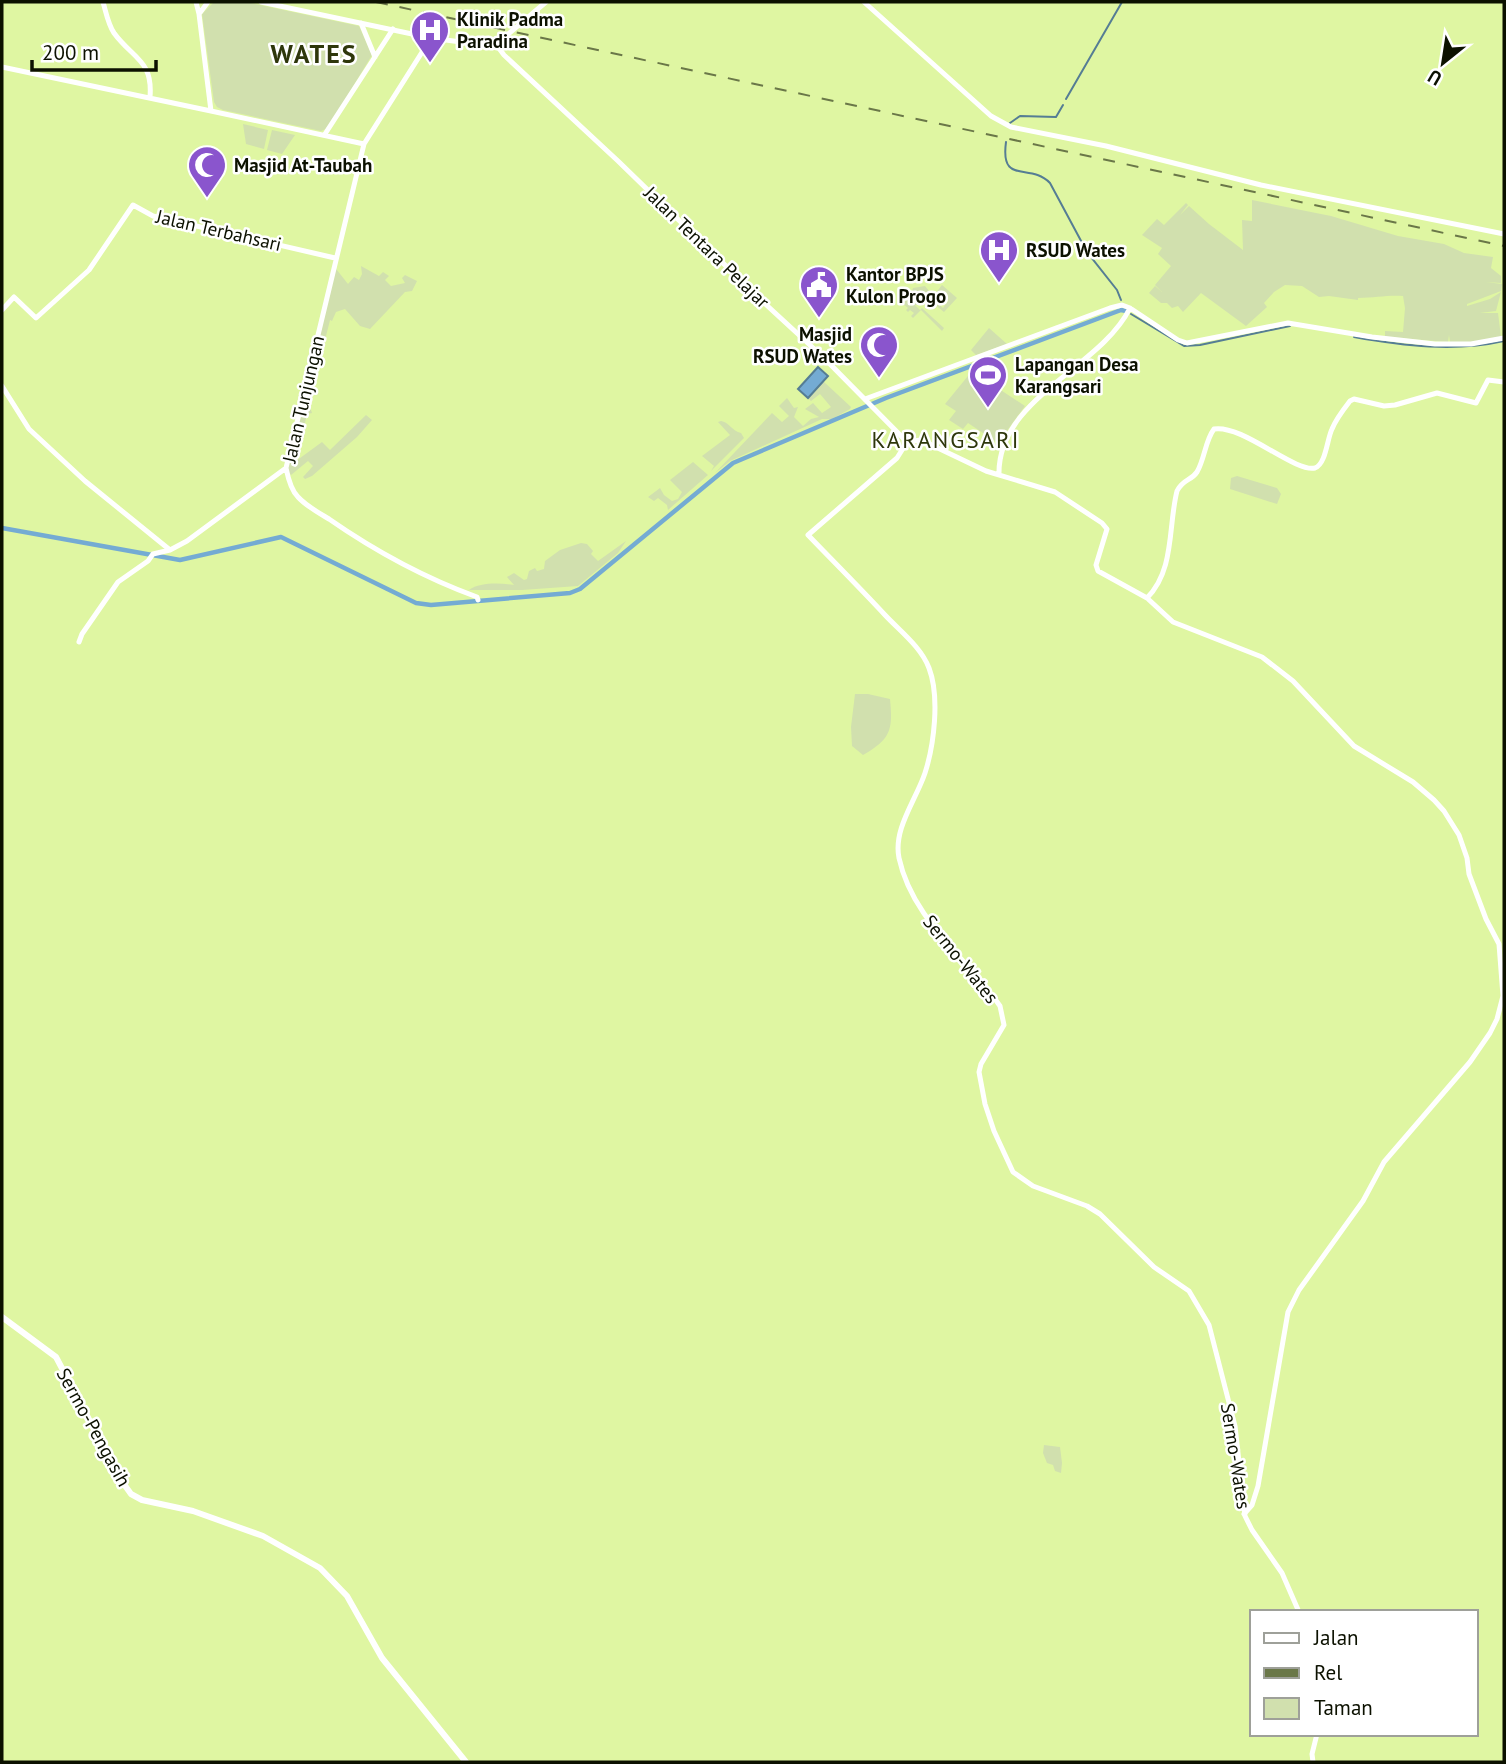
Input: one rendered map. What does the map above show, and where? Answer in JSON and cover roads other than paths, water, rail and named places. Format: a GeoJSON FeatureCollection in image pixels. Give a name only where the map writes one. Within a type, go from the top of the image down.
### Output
{"type":"FeatureCollection","features":[{"type":"Feature","properties":{"kind":"main road","name":"Sermo-Pengasih"},"geometry":{"type":"LineString","coordinates":[[2,1317],[56,1357],[131,1494],[150,1503],[193,1511],[263,1536],[307,1560],[329,1576],[347,1596],[382,1658],[466,1762]]}},
{"type":"Feature","properties":{"kind":"street"},"geometry":{"type":"LineString","coordinates":[[103,2],[113,32],[148,71],[150,97]]}},
{"type":"Feature","properties":{"kind":"street"},"geometry":{"type":"LineString","coordinates":[[197,2],[211,111]]}},
{"type":"Feature","properties":{"kind":"street"},"geometry":{"type":"LineString","coordinates":[[199,14],[208,2]]}},
{"type":"Feature","properties":{"kind":"street"},"geometry":{"type":"LineString","coordinates":[[261,2],[431,37],[498,47],[499,43],[546,2]]}},
{"type":"Feature","properties":{"kind":"street"},"geometry":{"type":"LineString","coordinates":[[864,2],[991,116],[1006,125],[1105,146],[1261,185],[1504,234]]}},
{"type":"Feature","properties":{"kind":"street"},"geometry":{"type":"LineString","coordinates":[[361,23],[375,57]]}},
{"type":"Feature","properties":{"kind":"street"},"geometry":{"type":"LineString","coordinates":[[325,134],[393,29]]}},
{"type":"Feature","properties":{"kind":"street","name":"Jalan Tunjungan"},"geometry":{"type":"LineString","coordinates":[[431,37],[364,144],[286,468],[297,496],[320,513],[411,568],[478,600]]}},
{"type":"Feature","properties":{"kind":"street","name":"Jalan Tentara Pelajar"},"geometry":{"type":"LineString","coordinates":[[498,47],[907,442]]}},
{"type":"Feature","properties":{"kind":"street"},"geometry":{"type":"LineString","coordinates":[[2,67],[364,144]]}},
{"type":"Feature","properties":{"kind":"street","name":"Jalan Terbahsari"},"geometry":{"type":"LineString","coordinates":[[2,310],[14,297],[36,318],[89,270],[133,205],[153,216],[335,258]]}},
{"type":"Feature","properties":{"kind":"street"},"geometry":{"type":"LineString","coordinates":[[868,403],[1122,305],[1187,343],[1294,323],[1372,337],[1435,344],[1472,344],[1504,338]]}},
{"type":"Feature","properties":{"kind":"street"},"geometry":{"type":"LineString","coordinates":[[999,475],[998,460],[1003,443],[1032,403],[1097,349],[1130,308]]}},
{"type":"Feature","properties":{"kind":"street"},"geometry":{"type":"LineString","coordinates":[[1147,598],[1157,586],[1168,553],[1177,491],[1181,483],[1195,475],[1214,429],[1224,429],[1272,449],[1300,465],[1314,468],[1319,466],[1322,460],[1331,431],[1354,399],[1395,405],[1437,393],[1476,402],[1488,380],[1504,382]]}},
{"type":"Feature","properties":{"kind":"street"},"geometry":{"type":"LineString","coordinates":[[2,386],[29,429],[85,481],[170,550]]}},
{"type":"Feature","properties":{"kind":"street"},"geometry":{"type":"LineString","coordinates":[[907,442],[921,440],[999,475],[1055,492],[1102,523],[1107,533],[1097,565],[1098,571],[1147,598],[1174,622],[1262,657],[1293,681],[1354,746],[1413,782],[1444,811],[1459,835],[1469,874],[1486,919],[1499,944],[1503,996],[1490,1033],[1469,1062],[1384,1162],[1363,1201],[1299,1290],[1288,1312],[1258,1486],[1252,1505],[1244,1514]]}},
{"type":"Feature","properties":{"kind":"street","name":"Sermo-Wates"},"geometry":{"type":"LineString","coordinates":[[907,442],[897,458],[808,535],[915,646],[930,673],[934,714],[933,744],[920,786],[899,836],[897,846],[901,866],[922,911],[1000,1006],[1004,1025],[986,1054],[979,1072],[985,1104],[1013,1172],[1033,1186],[1087,1206],[1100,1214],[1154,1266],[1189,1291],[1203,1312],[1209,1325],[1233,1416],[1244,1514],[1282,1573],[1298,1610]]}},
{"type":"Feature","properties":{"kind":"street"},"geometry":{"type":"LineString","coordinates":[[79,642],[118,582],[151,556],[187,541],[286,468]]}},
{"type":"Feature","properties":{"kind":"street"},"geometry":{"type":"LineString","coordinates":[[1313,1762],[1316,1736]]}},
{"type":"Feature","properties":{"kind":"water"},"geometry":{"type":"Polygon","coordinates":[[[818,367],[828,376],[808,398],[798,389],[818,367]]]}},
{"type":"Feature","properties":{"kind":"waterway"},"geometry":{"type":"LineString","coordinates":[[1066,99],[1122,2]]}},
{"type":"Feature","properties":{"kind":"waterway"},"geometry":{"type":"LineString","coordinates":[[1010,123],[1020,116],[1056,117],[1063,105]]}},
{"type":"Feature","properties":{"kind":"waterway"},"geometry":{"type":"LineString","coordinates":[[1006,142],[1005,156],[1012,169],[1034,174],[1050,183],[1087,252],[1117,290],[1121,300]]}},
{"type":"Feature","properties":{"kind":"waterway"},"geometry":{"type":"LineString","coordinates":[[2,528],[180,560],[281,537],[416,603],[431,605],[570,593],[580,589],[733,463],[886,398],[1121,310],[1126,311]]}},
{"type":"Feature","properties":{"kind":"waterway"},"geometry":{"type":"LineString","coordinates":[[1131,314],[1184,346],[1290,326]]}},
{"type":"Feature","properties":{"kind":"waterway"},"geometry":{"type":"LineString","coordinates":[[1354,337],[1448,347],[1504,341]]}},
{"type":"Feature","properties":{"kind":"railway"},"geometry":{"type":"LineString","coordinates":[[376,2],[1504,246]]}},
{"type":"Feature","properties":{"kind":"place","name":"Klinik Padma Paradina"},"geometry":{"type":"Point","coordinates":[430,64]}},
{"type":"Feature","properties":{"kind":"place","name":"Masjid At-Taubah"},"geometry":{"type":"Point","coordinates":[207,199]}},
{"type":"Feature","properties":{"kind":"place","name":"RSUD Wates"},"geometry":{"type":"Point","coordinates":[999,284]}},
{"type":"Feature","properties":{"kind":"place","name":"Kantor BPJS Kulon Progo"},"geometry":{"type":"Point","coordinates":[819,319]}},
{"type":"Feature","properties":{"kind":"place","name":"Masjid RSUD Wates"},"geometry":{"type":"Point","coordinates":[879,379]}},
{"type":"Feature","properties":{"kind":"place","name":"Lapangan Desa Karangsari"},"geometry":{"type":"Point","coordinates":[988,409]}},
{"type":"Feature","properties":{"kind":"district","name":"WATES"},"geometry":{"type":"Point","coordinates":[314,54]}},
{"type":"Feature","properties":{"kind":"district","name":"KARANGSARI"},"geometry":{"type":"Point","coordinates":[946,440]}}]}
